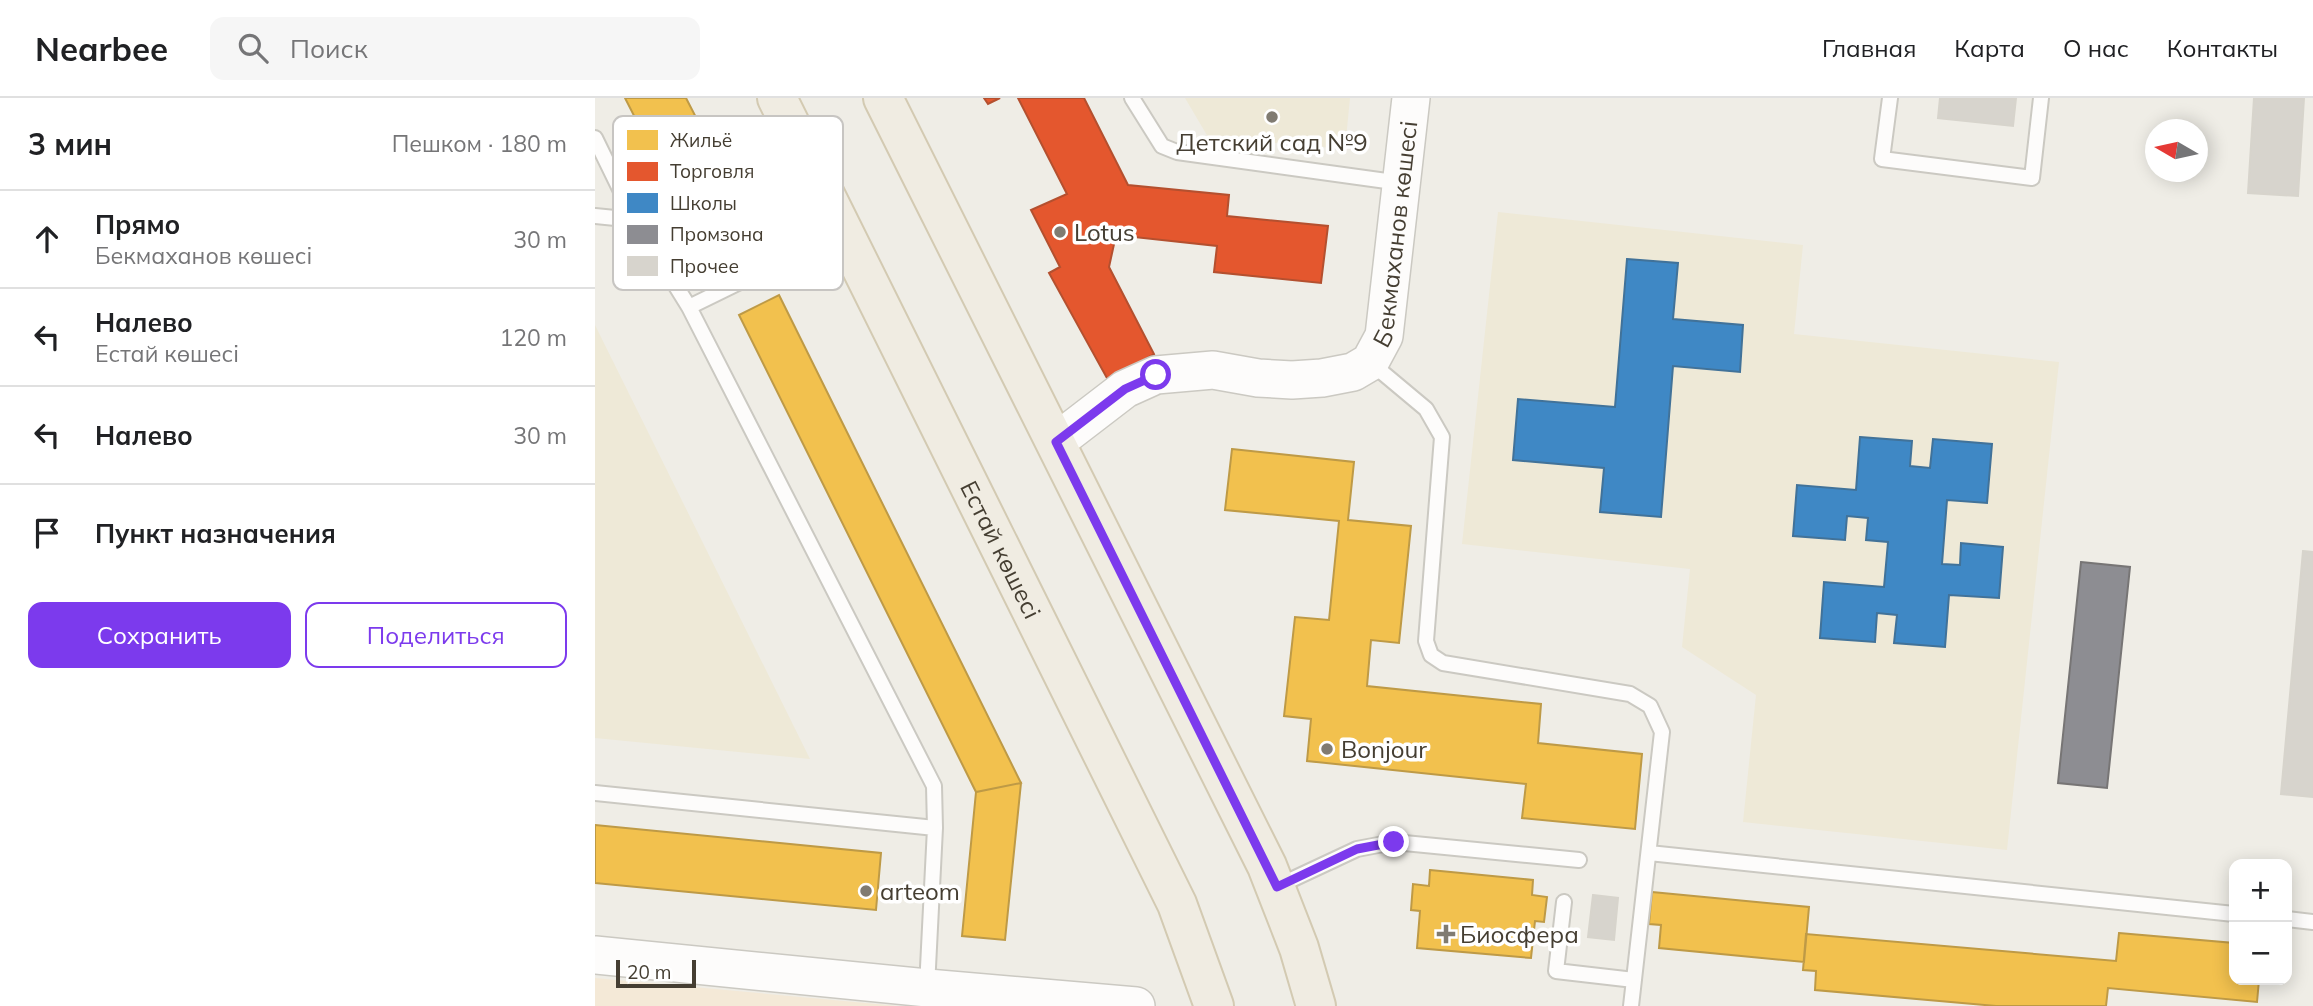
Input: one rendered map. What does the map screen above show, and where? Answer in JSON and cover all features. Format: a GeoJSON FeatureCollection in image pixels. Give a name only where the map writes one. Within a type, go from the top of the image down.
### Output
{"type":"FeatureCollection","features":[{"type":"Feature","properties":{"kind":"main road","name":"Естай көшесі"},"geometry":{"type":"LineString","coordinates":[[777,98],[786,116]]}},
{"type":"Feature","properties":{"kind":"main road"},"geometry":{"type":"LineString","coordinates":[[883,98],[1277,887],[1316,1006]]}},
{"type":"Feature","properties":{"kind":"main road","name":"Естай көшесі"},"geometry":{"type":"LineString","coordinates":[[843,227],[1177,904],[1214,1006]]}},
{"type":"Feature","properties":{"kind":"street","name":"Бекмаханов көшесі"},"geometry":{"type":"LineString","coordinates":[[1056,442],[1125,389],[1156,375],[1213,370],[1258,378],[1292,380],[1353,372],[1370,362],[1384,336],[1411,98]]}},
{"type":"Feature","properties":{"kind":"street"},"geometry":{"type":"LineString","coordinates":[[595,955],[927,988],[985,999],[1136,1006]]}},
{"type":"Feature","properties":{"kind":"lane"},"geometry":{"type":"LineString","coordinates":[[1132,98],[1162,146],[1177,152],[1402,183]]}},
{"type":"Feature","properties":{"kind":"lane"},"geometry":{"type":"LineString","coordinates":[[1890,98],[1882,159],[2032,178],[2041,98]]}},
{"type":"Feature","properties":{"kind":"lane"},"geometry":{"type":"LineString","coordinates":[[595,138],[613,175]]}},
{"type":"Feature","properties":{"kind":"lane"},"geometry":{"type":"LineString","coordinates":[[595,216],[613,218]]}},
{"type":"Feature","properties":{"kind":"lane"},"geometry":{"type":"LineString","coordinates":[[678,290],[934,786],[935,828],[927,988]]}},
{"type":"Feature","properties":{"kind":"lane"},"geometry":{"type":"LineString","coordinates":[[689,307],[724,290]]}},
{"type":"Feature","properties":{"kind":"lane"},"geometry":{"type":"LineString","coordinates":[[1370,362],[1426,409],[1442,437],[1426,641],[1431,655],[1443,663],[1630,694],[1650,706],[1663,732],[1631,1006]]}},
{"type":"Feature","properties":{"kind":"lane"},"geometry":{"type":"LineString","coordinates":[[595,793],[935,828]]}},
{"type":"Feature","properties":{"kind":"lane"},"geometry":{"type":"LineString","coordinates":[[1277,887],[1357,849],[1394,842],[1579,860]]}},
{"type":"Feature","properties":{"kind":"lane"},"geometry":{"type":"LineString","coordinates":[[1649,853],[2229,913]]}},
{"type":"Feature","properties":{"kind":"lane"},"geometry":{"type":"LineString","coordinates":[[1564,902],[1556,971],[1634,979]]}},
{"type":"Feature","properties":{"kind":"lane"},"geometry":{"type":"LineString","coordinates":[[2292,920],[2313,922]]}},
{"type":"Feature","properties":{"kind":"shaded area","name":"Детский сад №9"},"geometry":{"type":"Polygon","coordinates":[[[1185,98],[1350,98],[1345,149],[1208,137],[1185,98]]]}},
{"type":"Feature","properties":{"kind":"shaded area"},"geometry":{"type":"Polygon","coordinates":[[[1498,212],[1803,245],[1794,334],[2059,362],[2007,850],[1743,822],[1756,695],[1682,647],[1690,569],[1462,544],[1498,212]]]}},
{"type":"Feature","properties":{"kind":"shaded area"},"geometry":{"type":"Polygon","coordinates":[[[595,325],[810,759],[595,738],[595,325]]]}},
{"type":"Feature","properties":{"kind":"shaded area"},"geometry":{"type":"Polygon","coordinates":[[[595,978],[898,1006],[595,1006],[595,978]]]}},
{"type":"Feature","properties":{"kind":"building: Жильё"},"geometry":{"type":"Polygon","coordinates":[[[625,98],[686,98],[695,116],[634,116],[625,98]]]}},
{"type":"Feature","properties":{"kind":"building: Жильё"},"geometry":{"type":"Polygon","coordinates":[[[779,295],[1021,783],[976,792],[739,315],[779,295]]]}},
{"type":"Feature","properties":{"kind":"building: Жильё"},"geometry":{"type":"Polygon","coordinates":[[[1232,449],[1354,462],[1348,520],[1411,526],[1399,643],[1371,640],[1367,686],[1541,704],[1538,743],[1642,754],[1635,829],[1522,818],[1526,784],[1307,761],[1311,719],[1284,716],[1295,617],[1329,620],[1339,521],[1225,510],[1232,449]]]}},
{"type":"Feature","properties":{"kind":"building: Жильё"},"geometry":{"type":"Polygon","coordinates":[[[1021,783],[1005,940],[962,936],[976,792],[1021,783]]]}},
{"type":"Feature","properties":{"kind":"building: Жильё"},"geometry":{"type":"Polygon","coordinates":[[[595,825],[881,853],[876,910],[595,883],[595,825]]]}},
{"type":"Feature","properties":{"kind":"building: Жильё"},"geometry":{"type":"Polygon","coordinates":[[[1430,870],[1533,880],[1532,895],[1547,897],[1544,922],[1535,921],[1531,958],[1417,948],[1420,911],[1411,910],[1413,884],[1429,886],[1430,870]]]}},
{"type":"Feature","properties":{"kind":"building: Жильё"},"geometry":{"type":"Polygon","coordinates":[[[1652,892],[1809,907],[1804,962],[1659,948],[1661,925],[1649,924],[1652,892]]]}},
{"type":"Feature","properties":{"kind":"building: Жильё"},"geometry":{"type":"Polygon","coordinates":[[[2119,933],[2229,943],[2229,985],[2259,985],[2257,1002],[2108,988],[2106,1006],[1996,1006],[1815,990],[1816,971],[1803,970],[1806,934],[2116,961],[2119,933]]]}},
{"type":"Feature","properties":{"kind":"building: Торговля"},"geometry":{"type":"Polygon","coordinates":[[[984,98],[1000,98],[988,104],[984,98]]]}},
{"type":"Feature","properties":{"kind":"building: Торговля"},"geometry":{"type":"Polygon","coordinates":[[[1018,98],[1084,98],[1128,185],[1229,195],[1227,216],[1328,226],[1321,283],[1214,272],[1217,246],[1116,235],[1109,267],[1154,354],[1108,380],[1049,273],[1060,267],[1031,210],[1067,194],[1018,98]]]}},
{"type":"Feature","properties":{"kind":"building: Школы"},"geometry":{"type":"Polygon","coordinates":[[[1627,259],[1678,263],[1673,319],[1743,325],[1740,372],[1673,366],[1661,517],[1600,512],[1604,468],[1513,460],[1518,399],[1615,407],[1627,259]]]}},
{"type":"Feature","properties":{"kind":"building: Школы"},"geometry":{"type":"Polygon","coordinates":[[[1860,437],[1912,441],[1910,466],[1930,468],[1933,439],[1992,444],[1987,503],[1947,500],[1942,564],[1960,565],[1961,543],[2003,547],[1999,598],[1949,595],[1945,647],[1894,643],[1897,615],[1877,613],[1875,642],[1820,638],[1824,582],[1884,587],[1888,542],[1866,540],[1868,518],[1847,516],[1845,540],[1793,536],[1797,485],[1856,490],[1860,437]]]}},
{"type":"Feature","properties":{"kind":"building: Промзона"},"geometry":{"type":"Polygon","coordinates":[[[2081,562],[2130,567],[2107,788],[2058,783],[2081,562]]]}},
{"type":"Feature","properties":{"kind":"building: Прочее"},"geometry":{"type":"Polygon","coordinates":[[[1940,98],[2016,98],[2013,126],[1938,118],[1940,98]]]}},
{"type":"Feature","properties":{"kind":"building: Прочее"},"geometry":{"type":"Polygon","coordinates":[[[2254,98],[2304,98],[2298,196],[2248,193],[2254,98]]]}},
{"type":"Feature","properties":{"kind":"building: Прочее"},"geometry":{"type":"Polygon","coordinates":[[[2303,551],[2313,552],[2313,797],[2281,794],[2303,551]]]}},
{"type":"Feature","properties":{"kind":"building: Прочее"},"geometry":{"type":"Polygon","coordinates":[[[1593,895],[1618,898],[1614,940],[1588,937],[1593,895]]]}},
{"type":"Feature","properties":{"kind":"place","name":"Детский сад №9"},"geometry":{"type":"Point","coordinates":[1272,117]}},
{"type":"Feature","properties":{"kind":"place","name":"Lotus"},"geometry":{"type":"Point","coordinates":[1060,232]}},
{"type":"Feature","properties":{"kind":"place","name":"Bonjour"},"geometry":{"type":"Point","coordinates":[1327,749]}},
{"type":"Feature","properties":{"kind":"place","name":"arteom"},"geometry":{"type":"Point","coordinates":[866,891]}},
{"type":"Feature","properties":{"kind":"place","name":"Биосфера"},"geometry":{"type":"Point","coordinates":[1446,934]}},
{"type":"Feature","properties":{"kind":"route"},"geometry":{"type":"LineString","coordinates":[[1156,375],[1125,389],[1056,442],[1277,887],[1357,849],[1394,842]]}}]}
